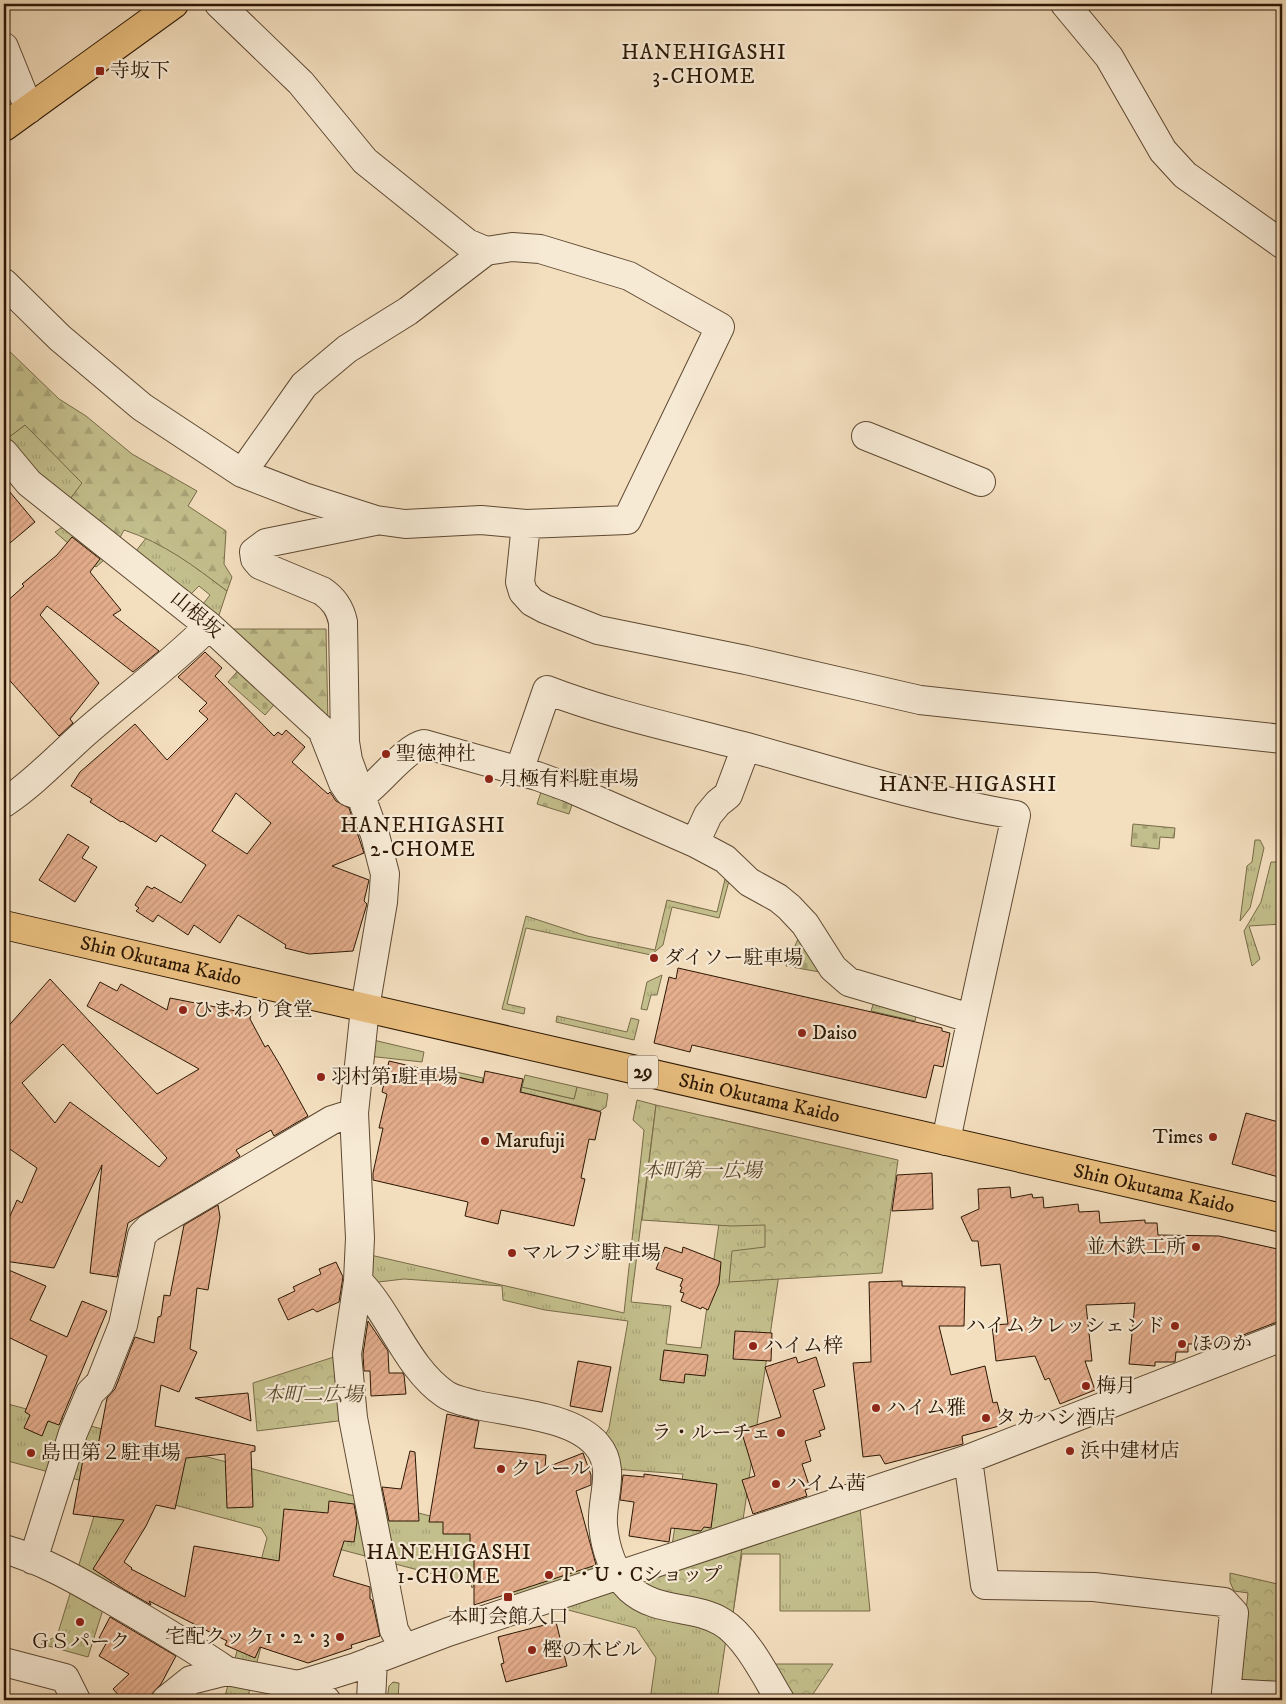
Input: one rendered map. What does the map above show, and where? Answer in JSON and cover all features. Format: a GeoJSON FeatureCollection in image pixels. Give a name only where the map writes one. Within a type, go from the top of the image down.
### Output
{"type":"FeatureCollection","features":[{"type":"Feature","properties":{"kind":"main road"},"geometry":{"type":"LineString","coordinates":[[4,127],[174,4]]}},
{"type":"Feature","properties":{"kind":"main road","name":"Shin Okutama Kaido"},"geometry":{"type":"LineString","coordinates":[[4,925],[1282,1218]]}},
{"type":"Feature","properties":{"kind":"street"},"geometry":{"type":"LineString","coordinates":[[4,283],[60,338],[142,407],[242,473],[304,497],[376,520],[405,524],[481,520],[526,524],[627,520],[720,327],[629,276],[540,249],[512,247],[486,250],[467,243],[375,170],[356,151],[301,82],[219,4]]}},
{"type":"Feature","properties":{"kind":"street"},"geometry":{"type":"LineString","coordinates":[[1065,4],[1109,57],[1163,151],[1174,165],[1185,175],[1282,244]]}},
{"type":"Feature","properties":{"kind":"street"},"geometry":{"type":"LineString","coordinates":[[4,47],[29,109]]}},
{"type":"Feature","properties":{"kind":"street"},"geometry":{"type":"LineString","coordinates":[[242,473],[304,385],[347,349],[408,311],[486,250]]}},
{"type":"Feature","properties":{"kind":"street"},"geometry":{"type":"LineString","coordinates":[[866,436],[981,482]]}},
{"type":"Feature","properties":{"kind":"street","name":"山根坂"},"geometry":{"type":"LineString","coordinates":[[4,453],[29,483],[209,626],[322,730],[343,783],[349,792],[361,796]]}},
{"type":"Feature","properties":{"kind":"street"},"geometry":{"type":"LineString","coordinates":[[376,520],[266,543],[254,552],[255,559],[260,565],[322,591],[329,595],[341,611],[343,622],[345,742],[348,760],[381,857],[385,886],[365,1008],[354,1113],[360,1238],[358,1281],[347,1354],[349,1391],[394,1630],[404,1648]]}},
{"type":"Feature","properties":{"kind":"street"},"geometry":{"type":"LineString","coordinates":[[526,524],[520,582],[523,592],[532,602],[576,623],[598,630],[746,660],[920,700],[1282,739]]}},
{"type":"Feature","properties":{"kind":"street"},"geometry":{"type":"LineString","coordinates":[[4,803],[22,791],[84,734],[166,667],[209,626]]}},
{"type":"Feature","properties":{"kind":"street"},"geometry":{"type":"LineString","coordinates":[[519,771],[547,690],[588,706],[957,803],[1016,815],[1003,882],[970,1018],[946,1141]]}},
{"type":"Feature","properties":{"kind":"street"},"geometry":{"type":"LineString","coordinates":[[361,796],[377,785],[414,746],[424,744],[519,771],[598,799],[695,843],[725,859],[749,882],[778,898],[789,907],[805,924],[833,968],[849,982],[970,1018]]}},
{"type":"Feature","properties":{"kind":"street"},"geometry":{"type":"LineString","coordinates":[[695,843],[708,815],[728,795],[746,747]]}},
{"type":"Feature","properties":{"kind":"street"},"geometry":{"type":"LineString","coordinates":[[33,1560],[73,1434],[90,1393],[100,1383],[123,1325],[142,1235],[149,1228],[332,1120],[354,1113]]}},
{"type":"Feature","properties":{"kind":"street"},"geometry":{"type":"LineString","coordinates":[[358,1281],[377,1302],[419,1368],[446,1396],[464,1402],[560,1423],[584,1433],[596,1443],[607,1462],[603,1525],[611,1560],[618,1577],[638,1595],[668,1608],[699,1614],[723,1622],[745,1645],[780,1700]]}},
{"type":"Feature","properties":{"kind":"street"},"geometry":{"type":"LineString","coordinates":[[298,1685],[968,1459],[1282,1337]]}},
{"type":"Feature","properties":{"kind":"street"},"geometry":{"type":"LineString","coordinates":[[968,1459],[985,1585],[1094,1587],[1224,1602],[1234,1614],[1226,1693],[1282,1696]]}},
{"type":"Feature","properties":{"kind":"street"},"geometry":{"type":"LineString","coordinates":[[4,1549],[33,1560],[89,1588],[183,1642],[226,1671],[298,1685],[326,1700]]}},
{"type":"Feature","properties":{"kind":"street"},"geometry":{"type":"LineString","coordinates":[[371,1700],[373,1660]]}},
{"type":"Feature","properties":{"kind":"street"},"geometry":{"type":"LineString","coordinates":[[4,1662],[64,1678],[69,1695]]}},
{"type":"Feature","properties":{"kind":"street"},"geometry":{"type":"LineString","coordinates":[[166,1700],[192,1680],[226,1671]]}},
{"type":"Feature","properties":{"kind":"green space"},"geometry":{"type":"Polygon","coordinates":[[[4,346],[59,399],[86,416],[132,454],[197,491],[188,506],[226,531],[224,564],[232,577],[227,591],[178,556],[139,535],[124,530],[117,543],[67,503],[82,483],[25,425],[4,441],[4,346]]]}},
{"type":"Feature","properties":{"kind":"green space"},"geometry":{"type":"Polygon","coordinates":[[[25,425],[83,483],[67,503],[4,441],[25,425]]]}},
{"type":"Feature","properties":{"kind":"green space"},"geometry":{"type":"Polygon","coordinates":[[[61,528],[72,528],[111,554],[96,567],[55,532],[61,528]]]}},
{"type":"Feature","properties":{"kind":"green space"},"geometry":{"type":"Polygon","coordinates":[[[147,537],[184,558],[227,591],[216,624],[132,556],[147,537]],[[199,586],[188,597],[200,608],[210,595],[199,586]]]}},
{"type":"Feature","properties":{"kind":"green space"},"geometry":{"type":"Polygon","coordinates":[[[222,629],[326,629],[328,725],[222,629]]]}},
{"type":"Feature","properties":{"kind":"green space"},"geometry":{"type":"Polygon","coordinates":[[[243,665],[279,699],[265,715],[228,682],[243,665]]]}},
{"type":"Feature","properties":{"kind":"green space"},"geometry":{"type":"Polygon","coordinates":[[[544,783],[575,795],[569,814],[537,804],[544,783]]]}},
{"type":"Feature","properties":{"kind":"green space"},"geometry":{"type":"Polygon","coordinates":[[[1133,824],[1175,828],[1174,838],[1160,837],[1159,849],[1131,846],[1133,824]]]}},
{"type":"Feature","properties":{"kind":"green space"},"geometry":{"type":"Polygon","coordinates":[[[1255,840],[1260,840],[1264,848],[1250,908],[1240,921],[1247,866],[1252,862],[1255,840]]]}},
{"type":"Feature","properties":{"kind":"green space"},"geometry":{"type":"Polygon","coordinates":[[[1271,862],[1282,862],[1282,924],[1249,926],[1260,959],[1252,966],[1244,931],[1261,902],[1271,862]]]}},
{"type":"Feature","properties":{"kind":"green space"},"geometry":{"type":"Polygon","coordinates":[[[727,871],[729,881],[719,918],[672,907],[663,945],[651,955],[526,928],[507,1004],[525,1008],[524,1014],[502,1009],[526,916],[587,936],[655,950],[667,900],[717,912],[727,871]]]}},
{"type":"Feature","properties":{"kind":"green space"},"geometry":{"type":"Polygon","coordinates":[[[802,930],[831,974],[786,966],[802,930]]]}},
{"type":"Feature","properties":{"kind":"green space"},"geometry":{"type":"Polygon","coordinates":[[[662,975],[657,995],[651,995],[647,1010],[641,1009],[647,982],[662,975]]]}},
{"type":"Feature","properties":{"kind":"green space"},"geometry":{"type":"Polygon","coordinates":[[[875,998],[917,1010],[915,1021],[871,1011],[875,998]]]}},
{"type":"Feature","properties":{"kind":"green space"},"geometry":{"type":"Polygon","coordinates":[[[557,1016],[627,1032],[631,1018],[639,1020],[634,1040],[556,1022],[557,1016]]]}},
{"type":"Feature","properties":{"kind":"green space"},"geometry":{"type":"Polygon","coordinates":[[[369,1039],[424,1052],[422,1062],[368,1056],[369,1039]]]}},
{"type":"Feature","properties":{"kind":"green space"},"geometry":{"type":"Polygon","coordinates":[[[443,1069],[483,1078],[482,1083],[442,1073],[443,1069]]]}},
{"type":"Feature","properties":{"kind":"green space"},"geometry":{"type":"Polygon","coordinates":[[[525,1075],[577,1087],[574,1099],[522,1087],[525,1075]]]}},
{"type":"Feature","properties":{"kind":"green space"},"geometry":{"type":"Polygon","coordinates":[[[522,1087],[574,1099],[577,1087],[608,1094],[606,1107],[600,1111],[521,1092],[522,1087]]]}},
{"type":"Feature","properties":{"kind":"green space"},"geometry":{"type":"Polygon","coordinates":[[[637,1100],[656,1105],[631,1302],[671,1306],[666,1344],[701,1348],[730,1148],[710,1117],[825,1144],[795,1165],[738,1554],[741,1553],[742,1547],[860,1508],[870,1611],[780,1611],[780,1554],[742,1554],[733,1613],[730,1612],[717,1700],[650,1700],[656,1658],[636,1628],[474,1585],[472,1588],[471,1584],[297,1538],[288,1544],[247,1700],[224,1700],[267,1538],[261,1528],[152,1499],[135,1508],[88,1657],[41,1644],[57,1636],[99,1500],[90,1483],[4,1460],[4,1403],[641,1572],[671,1552],[683,1474],[613,1469],[602,1441],[609,1428],[628,1321],[545,1310],[503,1300],[502,1286],[404,1279],[370,1283],[366,1254],[624,1313],[644,1130],[633,1120],[637,1100]]]}},
{"type":"Feature","properties":{"kind":"green space","name":"本町第一広場"},"geometry":{"type":"Polygon","coordinates":[[[656,1105],[898,1160],[882,1273],[729,1282],[732,1251],[765,1247],[765,1225],[731,1226],[642,1220],[656,1105]]]}},
{"type":"Feature","properties":{"kind":"green space","name":"本町二広場"},"geometry":{"type":"Polygon","coordinates":[[[340,1355],[346,1420],[257,1431],[253,1383],[340,1355]]]}},
{"type":"Feature","properties":{"kind":"green space"},"geometry":{"type":"Polygon","coordinates":[[[742,1547],[732,1621],[640,1583],[642,1581],[742,1547]]]}},
{"type":"Feature","properties":{"kind":"green space"},"geometry":{"type":"Polygon","coordinates":[[[1230,1573],[1282,1585],[1282,1686],[1247,1684],[1239,1675],[1248,1593],[1234,1591],[1230,1582],[1230,1573]]]}},
{"type":"Feature","properties":{"kind":"green space"},"geometry":{"type":"Polygon","coordinates":[[[765,1664],[833,1664],[809,1700],[787,1700],[765,1664]]]}},
{"type":"Feature","properties":{"kind":"green space"},"geometry":{"type":"Polygon","coordinates":[[[393,1682],[399,1683],[398,1700],[387,1700],[389,1686],[393,1682]]]}},
{"type":"Feature","properties":{"kind":"building"},"geometry":{"type":"Polygon","coordinates":[[[4,485],[35,522],[4,548],[4,485]]]}},
{"type":"Feature","properties":{"kind":"building"},"geometry":{"type":"Polygon","coordinates":[[[72,537],[100,559],[90,572],[121,610],[113,615],[159,651],[133,672],[47,606],[40,615],[99,683],[70,719],[73,723],[59,736],[4,674],[4,604],[24,586],[22,584],[57,555],[72,537]]]}},
{"type":"Feature","properties":{"kind":"building"},"geometry":{"type":"Polygon","coordinates":[[[205,652],[222,668],[215,676],[274,736],[278,732],[282,735],[286,730],[305,747],[292,762],[328,794],[330,792],[336,801],[349,808],[364,853],[332,866],[369,880],[364,901],[367,904],[353,951],[309,954],[285,948],[286,945],[238,915],[220,943],[194,925],[188,935],[158,915],[153,922],[136,911],[139,908],[135,905],[147,886],[152,889],[154,887],[181,903],[206,865],[161,835],[156,842],[121,822],[90,802],[92,799],[71,786],[80,772],[135,724],[167,760],[208,719],[199,711],[207,703],[178,677],[205,652]],[[236,793],[212,831],[247,854],[271,823],[236,793]]]}},
{"type":"Feature","properties":{"kind":"building"},"geometry":{"type":"Polygon","coordinates":[[[68,834],[89,847],[82,858],[97,867],[75,902],[39,880],[68,834]]]}},
{"type":"Feature","properties":{"kind":"building"},"geometry":{"type":"Polygon","coordinates":[[[678,968],[942,1028],[942,1031],[950,1033],[943,1067],[934,1065],[926,1098],[692,1045],[690,1052],[654,1043],[669,977],[676,979],[678,968]]]}},
{"type":"Feature","properties":{"kind":"building"},"geometry":{"type":"Polygon","coordinates":[[[50,979],[157,1094],[199,1069],[87,1006],[100,982],[117,991],[121,984],[167,1010],[170,998],[251,1014],[250,1019],[265,1047],[268,1045],[308,1116],[274,1136],[271,1130],[236,1150],[240,1156],[128,1223],[117,1277],[90,1273],[102,1165],[54,1268],[4,1261],[4,1230],[17,1200],[22,1203],[37,1168],[4,1145],[4,1031],[50,979]],[[63,1044],[22,1083],[55,1123],[70,1102],[159,1167],[167,1158],[63,1044]]]}},
{"type":"Feature","properties":{"kind":"building"},"geometry":{"type":"Polygon","coordinates":[[[389,1061],[483,1083],[485,1071],[523,1079],[520,1092],[601,1112],[595,1140],[589,1139],[581,1178],[585,1179],[574,1226],[501,1210],[498,1224],[465,1216],[468,1202],[373,1180],[383,1128],[379,1128],[387,1094],[382,1092],[389,1061]]]}},
{"type":"Feature","properties":{"kind":"building"},"geometry":{"type":"Polygon","coordinates":[[[1246,1113],[1282,1123],[1282,1178],[1232,1164],[1246,1113]]]}},
{"type":"Feature","properties":{"kind":"building"},"geometry":{"type":"Polygon","coordinates":[[[932,1173],[933,1209],[892,1211],[897,1175],[932,1173]]]}},
{"type":"Feature","properties":{"kind":"building"},"geometry":{"type":"Polygon","coordinates":[[[1010,1187],[1011,1198],[1032,1194],[1033,1198],[1043,1197],[1044,1208],[1078,1204],[1079,1212],[1099,1211],[1100,1223],[1145,1220],[1145,1223],[1157,1223],[1158,1235],[1219,1236],[1282,1250],[1277,1322],[1220,1344],[1188,1344],[1188,1352],[1176,1352],[1175,1362],[1155,1362],[1155,1366],[1129,1364],[1135,1303],[1086,1305],[1092,1361],[1085,1361],[1095,1390],[1060,1404],[1049,1378],[1045,1380],[1035,1356],[996,1361],[992,1325],[1008,1324],[1000,1264],[981,1266],[978,1241],[972,1241],[961,1217],[979,1209],[978,1189],[1010,1187]]]}},
{"type":"Feature","properties":{"kind":"building"},"geometry":{"type":"Polygon","coordinates":[[[218,1205],[220,1217],[208,1290],[197,1288],[190,1349],[197,1352],[179,1392],[161,1385],[155,1426],[255,1446],[255,1451],[251,1452],[253,1507],[227,1508],[225,1454],[186,1458],[175,1509],[156,1505],[146,1526],[124,1562],[131,1569],[185,1597],[194,1546],[279,1561],[284,1509],[328,1513],[329,1501],[354,1504],[357,1521],[354,1542],[344,1541],[333,1576],[370,1587],[370,1599],[372,1600],[380,1636],[351,1645],[352,1648],[308,1663],[260,1647],[255,1658],[225,1645],[227,1641],[149,1601],[151,1605],[125,1590],[93,1569],[124,1520],[73,1514],[84,1454],[96,1456],[107,1398],[115,1389],[135,1337],[154,1343],[164,1295],[170,1296],[184,1225],[218,1205]]]}},
{"type":"Feature","properties":{"kind":"building"},"geometry":{"type":"Polygon","coordinates":[[[665,1247],[682,1253],[683,1247],[721,1262],[719,1284],[708,1310],[681,1301],[684,1293],[680,1292],[682,1287],[680,1286],[683,1279],[656,1269],[665,1247]]]}},
{"type":"Feature","properties":{"kind":"building"},"geometry":{"type":"Polygon","coordinates":[[[336,1262],[343,1277],[339,1302],[317,1312],[313,1309],[288,1320],[278,1299],[295,1291],[293,1287],[321,1274],[319,1269],[336,1262]]]}},
{"type":"Feature","properties":{"kind":"building"},"geometry":{"type":"Polygon","coordinates":[[[4,1268],[46,1286],[30,1320],[67,1337],[82,1301],[107,1311],[59,1425],[48,1421],[42,1436],[24,1428],[30,1415],[25,1412],[47,1356],[4,1335],[4,1268]]]}},
{"type":"Feature","properties":{"kind":"building"},"geometry":{"type":"Polygon","coordinates":[[[902,1281],[902,1286],[965,1287],[964,1326],[939,1326],[951,1375],[985,1366],[993,1403],[997,1402],[1003,1425],[962,1436],[963,1444],[885,1464],[880,1455],[863,1457],[853,1363],[871,1362],[869,1282],[902,1281]]]}},
{"type":"Feature","properties":{"kind":"building"},"geometry":{"type":"Polygon","coordinates":[[[368,1321],[388,1351],[389,1373],[403,1373],[406,1394],[371,1396],[370,1371],[364,1371],[363,1354],[368,1321]]]}},
{"type":"Feature","properties":{"kind":"building","name":"ハイム梓"},"geometry":{"type":"Polygon","coordinates":[[[735,1331],[772,1333],[771,1361],[733,1359],[735,1331]]]}},
{"type":"Feature","properties":{"kind":"building"},"geometry":{"type":"Polygon","coordinates":[[[664,1350],[708,1355],[705,1376],[685,1374],[684,1383],[660,1380],[664,1350]]]}},
{"type":"Feature","properties":{"kind":"building"},"geometry":{"type":"Polygon","coordinates":[[[796,1357],[798,1363],[816,1357],[825,1386],[813,1390],[825,1429],[819,1431],[821,1436],[805,1441],[811,1461],[802,1464],[810,1488],[805,1490],[807,1496],[753,1514],[742,1480],[755,1476],[741,1430],[781,1417],[765,1367],[796,1357]]]}},
{"type":"Feature","properties":{"kind":"building"},"geometry":{"type":"Polygon","coordinates":[[[578,1361],[611,1367],[602,1412],[570,1406],[578,1361]]]}},
{"type":"Feature","properties":{"kind":"building"},"geometry":{"type":"Polygon","coordinates":[[[248,1393],[251,1421],[195,1398],[248,1393]]]}},
{"type":"Feature","properties":{"kind":"building"},"geometry":{"type":"Polygon","coordinates":[[[447,1414],[479,1421],[474,1448],[546,1455],[545,1468],[583,1453],[591,1475],[591,1485],[576,1491],[596,1565],[474,1605],[474,1551],[470,1551],[470,1534],[443,1534],[443,1522],[429,1522],[447,1414]]]}},
{"type":"Feature","properties":{"kind":"building"},"geometry":{"type":"Polygon","coordinates":[[[410,1451],[415,1452],[419,1521],[389,1521],[382,1487],[401,1489],[410,1451]]]}},
{"type":"Feature","properties":{"kind":"building"},"geometry":{"type":"Polygon","coordinates":[[[644,1474],[717,1484],[711,1528],[704,1527],[701,1531],[671,1528],[669,1542],[629,1536],[634,1502],[620,1500],[623,1475],[644,1477],[644,1474]]]}},
{"type":"Feature","properties":{"kind":"building"},"geometry":{"type":"Polygon","coordinates":[[[110,1617],[176,1656],[161,1684],[152,1694],[151,1700],[123,1700],[113,1689],[129,1674],[99,1656],[107,1642],[99,1638],[110,1617]]]}},
{"type":"Feature","properties":{"kind":"building","name":"樫の木ビル"},"geometry":{"type":"Polygon","coordinates":[[[556,1622],[567,1666],[506,1682],[501,1664],[504,1663],[498,1637],[556,1622]]]}},
{"type":"Feature","properties":{"kind":"place","name":"寺坂下"},"geometry":{"type":"Point","coordinates":[100,71]}},
{"type":"Feature","properties":{"kind":"place","name":"聖徳神社"},"geometry":{"type":"Point","coordinates":[386,754]}},
{"type":"Feature","properties":{"kind":"place","name":"月極有料駐車場"},"geometry":{"type":"Point","coordinates":[489,779]}},
{"type":"Feature","properties":{"kind":"place","name":"ダイソー駐車場"},"geometry":{"type":"Point","coordinates":[654,958]}},
{"type":"Feature","properties":{"kind":"place","name":"ひまわり食堂"},"geometry":{"type":"Point","coordinates":[183,1010]}},
{"type":"Feature","properties":{"kind":"place","name":"Daiso"},"geometry":{"type":"Point","coordinates":[802,1033]}},
{"type":"Feature","properties":{"kind":"place","name":"羽村第1駐車場"},"geometry":{"type":"Point","coordinates":[321,1077]}},
{"type":"Feature","properties":{"kind":"place","name":"Times"},"geometry":{"type":"Point","coordinates":[1213,1137]}},
{"type":"Feature","properties":{"kind":"place","name":"Marufuji"},"geometry":{"type":"Point","coordinates":[485,1141]}},
{"type":"Feature","properties":{"kind":"place","name":"並木鉄工所"},"geometry":{"type":"Point","coordinates":[1196,1247]}},
{"type":"Feature","properties":{"kind":"place","name":"マルフジ駐車場"},"geometry":{"type":"Point","coordinates":[512,1253]}},
{"type":"Feature","properties":{"kind":"place","name":"ハイムクレッシェンド"},"geometry":{"type":"Point","coordinates":[1175,1326]}},
{"type":"Feature","properties":{"kind":"place","name":"ほのか"},"geometry":{"type":"Point","coordinates":[1182,1344]}},
{"type":"Feature","properties":{"kind":"place","name":"ハイム梓"},"geometry":{"type":"Point","coordinates":[753,1346]}},
{"type":"Feature","properties":{"kind":"place","name":"梅月"},"geometry":{"type":"Point","coordinates":[1086,1386]}},
{"type":"Feature","properties":{"kind":"place","name":"ハイム雅"},"geometry":{"type":"Point","coordinates":[876,1408]}},
{"type":"Feature","properties":{"kind":"place","name":"タカハシ酒店"},"geometry":{"type":"Point","coordinates":[986,1418]}},
{"type":"Feature","properties":{"kind":"place","name":"ラ・ルーチェ"},"geometry":{"type":"Point","coordinates":[781,1433]}},
{"type":"Feature","properties":{"kind":"place","name":"浜中建材店"},"geometry":{"type":"Point","coordinates":[1070,1451]}},
{"type":"Feature","properties":{"kind":"place","name":"島田第２駐車場"},"geometry":{"type":"Point","coordinates":[31,1453]}},
{"type":"Feature","properties":{"kind":"place","name":"クレール"},"geometry":{"type":"Point","coordinates":[501,1469]}},
{"type":"Feature","properties":{"kind":"place","name":"ハイム茜"},"geometry":{"type":"Point","coordinates":[776,1484]}},
{"type":"Feature","properties":{"kind":"place","name":"T・U・Cショップ"},"geometry":{"type":"Point","coordinates":[549,1575]}},
{"type":"Feature","properties":{"kind":"place","name":"本町会館入口"},"geometry":{"type":"Point","coordinates":[508,1597]}},
{"type":"Feature","properties":{"kind":"place","name":"ＧＳパーク"},"geometry":{"type":"Point","coordinates":[80,1622]}},
{"type":"Feature","properties":{"kind":"place","name":"宅配クック1・2・3"},"geometry":{"type":"Point","coordinates":[340,1637]}},
{"type":"Feature","properties":{"kind":"place","name":"樫の木ビル"},"geometry":{"type":"Point","coordinates":[532,1650]}},
{"type":"Feature","properties":{"kind":"district","name":"HANEHIGASHI 3-CHOME"},"geometry":{"type":"Point","coordinates":[704,65]}},
{"type":"Feature","properties":{"kind":"district","name":"HANE HIGASHI"},"geometry":{"type":"Point","coordinates":[968,784]}},
{"type":"Feature","properties":{"kind":"district","name":"HANEHIGASHI 2-CHOME"},"geometry":{"type":"Point","coordinates":[423,838]}},
{"type":"Feature","properties":{"kind":"district","name":"HANEHIGASHI 1-CHOME"},"geometry":{"type":"Point","coordinates":[449,1565]}}]}
